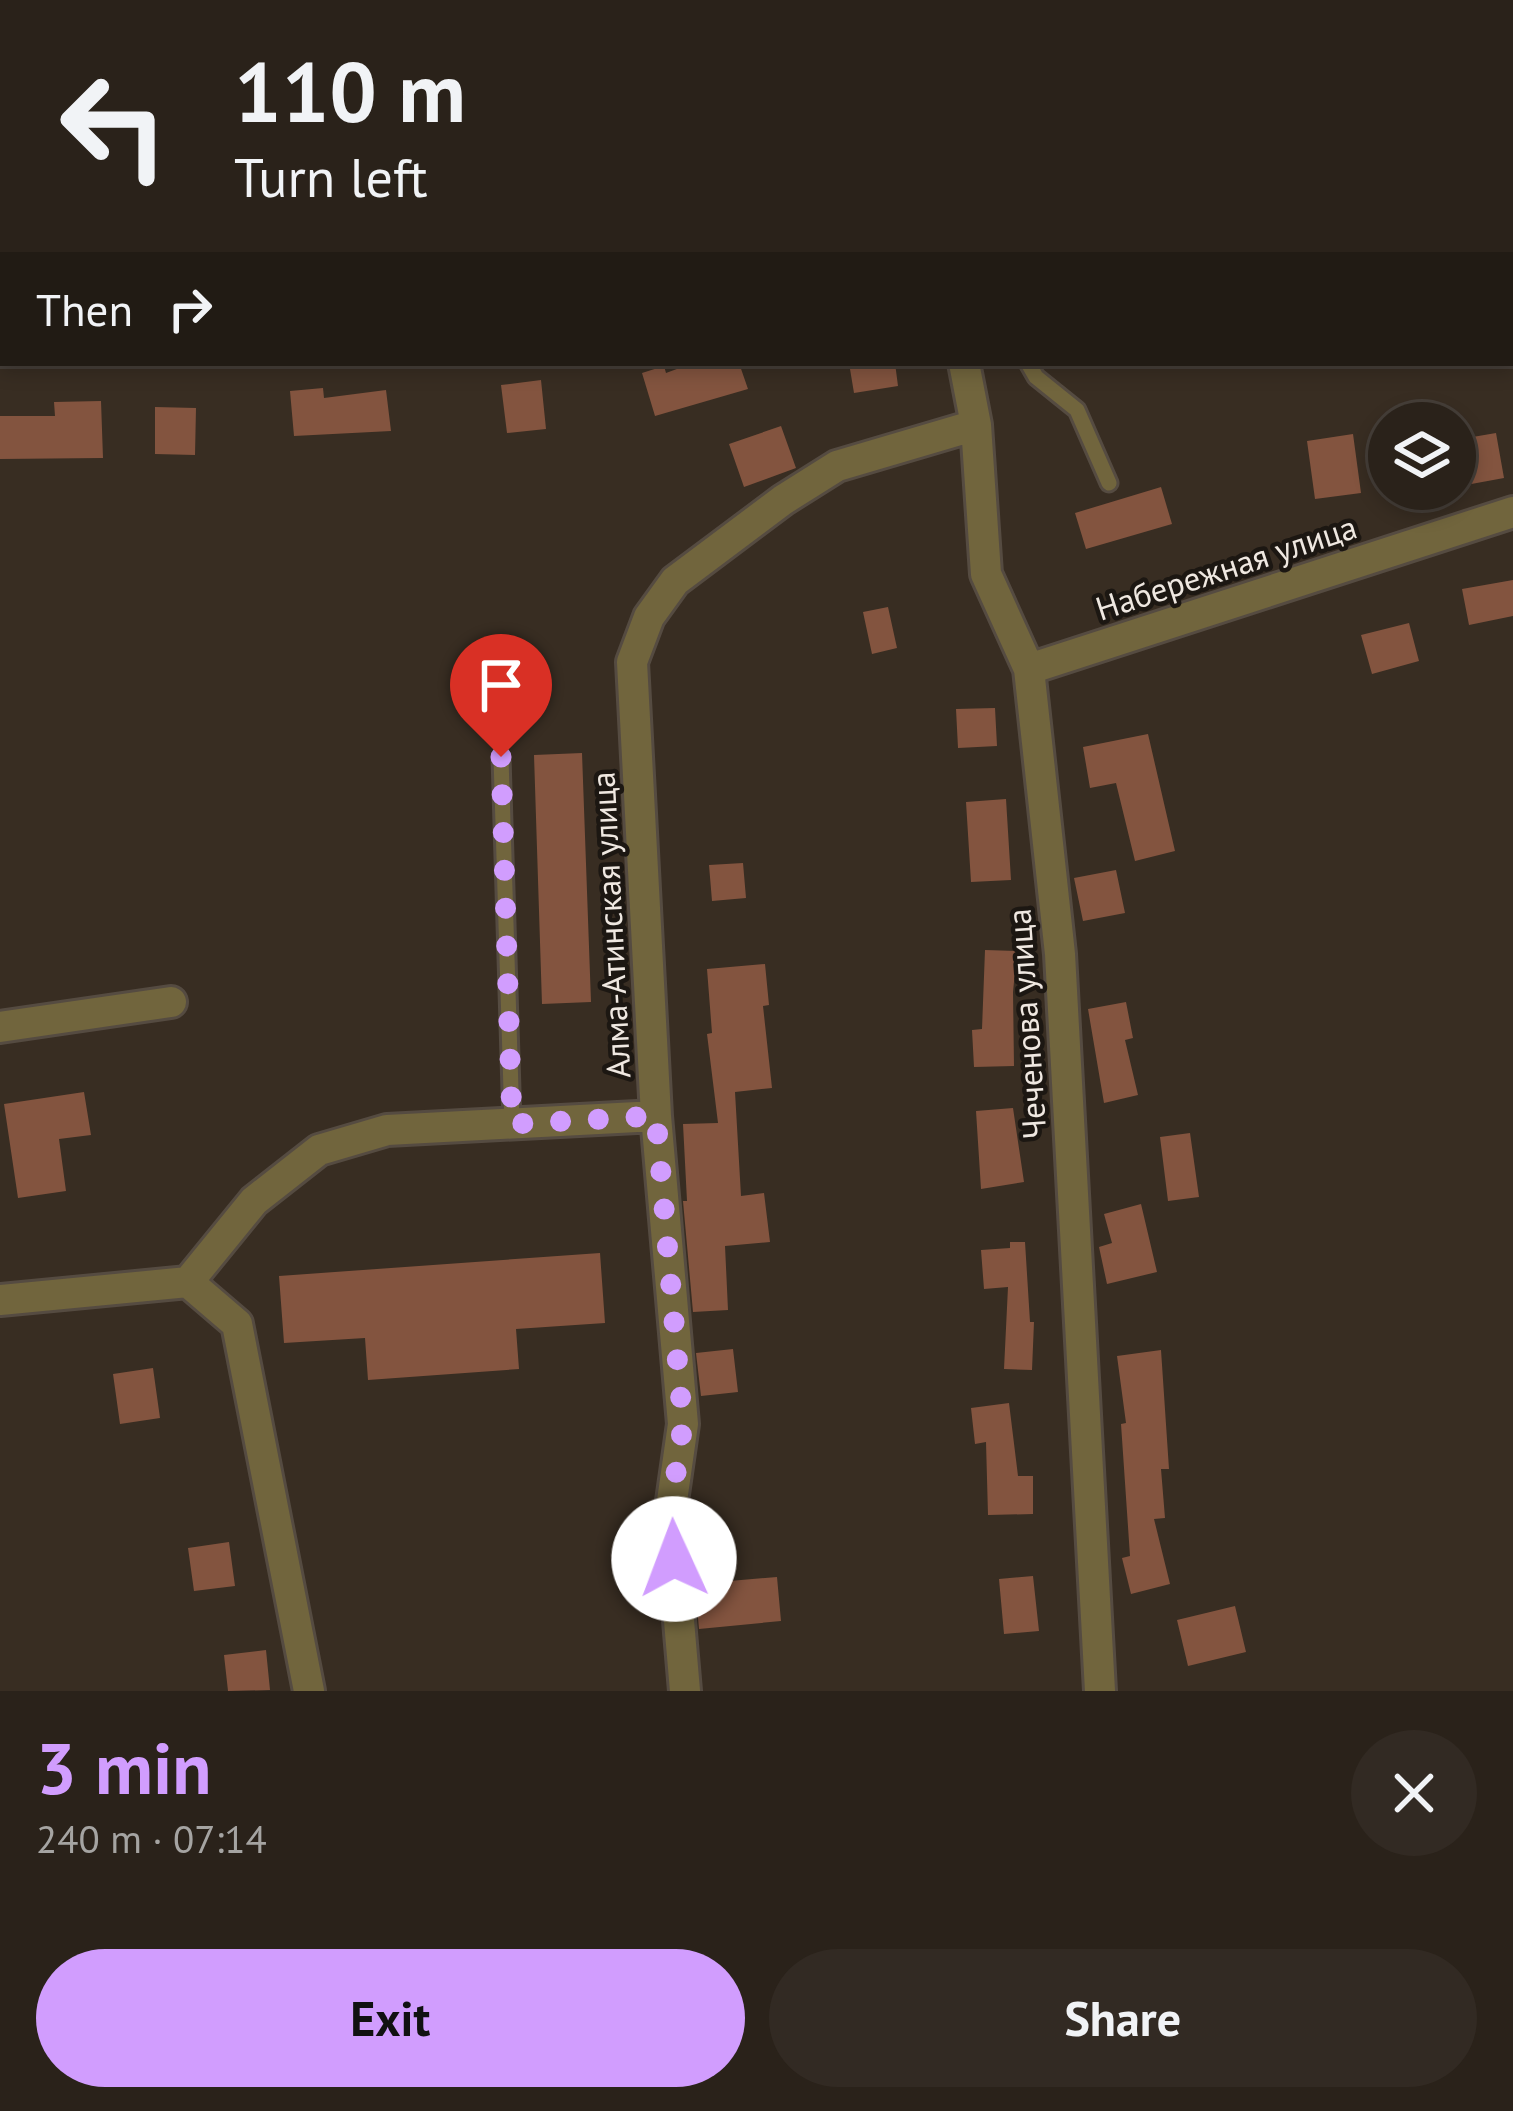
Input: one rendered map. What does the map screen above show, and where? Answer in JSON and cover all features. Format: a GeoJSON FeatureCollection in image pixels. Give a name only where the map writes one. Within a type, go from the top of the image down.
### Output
{"type":"FeatureCollection","features":[{"type":"Feature","properties":{"kind":"street","name":"Чеченова улица"},"geometry":{"type":"LineString","coordinates":[[965,366],[976,425],[986,574],[1029,669],[1060,955],[1100,1691]]}},
{"type":"Feature","properties":{"kind":"street","name":"Алма-Атинская улица"},"geometry":{"type":"LineString","coordinates":[[685,1691],[670,1515],[683,1424],[656,1116],[632,662],[649,617],[675,581],[783,500],[837,466],[976,425]]}},
{"type":"Feature","properties":{"kind":"street","name":"Набережная улица"},"geometry":{"type":"LineString","coordinates":[[1029,669],[1513,512]]}},
{"type":"Feature","properties":{"kind":"street"},"geometry":{"type":"LineString","coordinates":[[0,1027],[171,1001]]}},
{"type":"Feature","properties":{"kind":"street"},"geometry":{"type":"LineString","coordinates":[[0,1300],[188,1282],[254,1201],[320,1150],[387,1130],[656,1116]]}},
{"type":"Feature","properties":{"kind":"street"},"geometry":{"type":"LineString","coordinates":[[188,1282],[237,1324],[309,1691]]}},
{"type":"Feature","properties":{"kind":"lane"},"geometry":{"type":"LineString","coordinates":[[1030,366],[1036,377],[1077,410],[1108,483]]}},
{"type":"Feature","properties":{"kind":"lane"},"geometry":{"type":"LineString","coordinates":[[501,757],[512,1124]]}},
{"type":"Feature","properties":{"kind":"building"},"geometry":{"type":"Polygon","coordinates":[[[664,366],[666,373],[685,366],[740,366],[748,389],[655,416],[642,373],[664,366]]]}},
{"type":"Feature","properties":{"kind":"building"},"geometry":{"type":"Polygon","coordinates":[[[850,366],[895,366],[898,386],[854,393],[850,366]]]}},
{"type":"Feature","properties":{"kind":"building"},"geometry":{"type":"Polygon","coordinates":[[[541,380],[546,429],[507,433],[501,385],[541,380]]]}},
{"type":"Feature","properties":{"kind":"building"},"geometry":{"type":"Polygon","coordinates":[[[323,388],[324,398],[386,390],[391,431],[294,436],[290,391],[323,388]]]}},
{"type":"Feature","properties":{"kind":"building"},"geometry":{"type":"Polygon","coordinates":[[[101,401],[103,458],[0,459],[0,416],[55,416],[54,402],[101,401]]]}},
{"type":"Feature","properties":{"kind":"building"},"geometry":{"type":"Polygon","coordinates":[[[155,407],[196,408],[195,455],[155,454],[155,407]]]}},
{"type":"Feature","properties":{"kind":"building"},"geometry":{"type":"Polygon","coordinates":[[[781,426],[796,468],[744,487],[729,444],[781,426]]]}},
{"type":"Feature","properties":{"kind":"building"},"geometry":{"type":"Polygon","coordinates":[[[1496,433],[1504,478],[1476,483],[1476,436],[1496,433]]]}},
{"type":"Feature","properties":{"kind":"building"},"geometry":{"type":"Polygon","coordinates":[[[1353,434],[1361,493],[1315,499],[1307,441],[1353,434]]]}},
{"type":"Feature","properties":{"kind":"building"},"geometry":{"type":"Polygon","coordinates":[[[1161,487],[1172,524],[1086,549],[1075,513],[1161,487]]]}},
{"type":"Feature","properties":{"kind":"building"},"geometry":{"type":"Polygon","coordinates":[[[1513,580],[1513,616],[1469,625],[1462,589],[1513,580]]]}},
{"type":"Feature","properties":{"kind":"building"},"geometry":{"type":"Polygon","coordinates":[[[888,607],[897,648],[872,654],[863,612],[888,607]]]}},
{"type":"Feature","properties":{"kind":"building"},"geometry":{"type":"Polygon","coordinates":[[[1409,623],[1419,661],[1372,674],[1361,635],[1409,623]]]}},
{"type":"Feature","properties":{"kind":"building"},"geometry":{"type":"Polygon","coordinates":[[[995,708],[997,746],[958,748],[956,709],[995,708]]]}},
{"type":"Feature","properties":{"kind":"building"},"geometry":{"type":"Polygon","coordinates":[[[1148,734],[1175,851],[1135,861],[1116,783],[1090,788],[1083,747],[1148,734]]]}},
{"type":"Feature","properties":{"kind":"building"},"geometry":{"type":"Polygon","coordinates":[[[582,753],[591,1002],[542,1004],[534,755],[582,753]]]}},
{"type":"Feature","properties":{"kind":"building"},"geometry":{"type":"Polygon","coordinates":[[[1006,799],[1011,880],[971,882],[966,802],[1006,799]]]}},
{"type":"Feature","properties":{"kind":"building"},"geometry":{"type":"Polygon","coordinates":[[[743,863],[746,898],[712,901],[709,865],[743,863]]]}},
{"type":"Feature","properties":{"kind":"building"},"geometry":{"type":"Polygon","coordinates":[[[1116,870],[1125,913],[1083,921],[1074,878],[1116,870]]]}},
{"type":"Feature","properties":{"kind":"building"},"geometry":{"type":"Polygon","coordinates":[[[985,950],[1017,951],[1014,1066],[974,1067],[972,1030],[982,1029],[985,950]]]}},
{"type":"Feature","properties":{"kind":"building"},"geometry":{"type":"Polygon","coordinates":[[[765,964],[769,1005],[763,1006],[772,1088],[735,1092],[741,1196],[764,1193],[770,1242],[725,1246],[728,1310],[693,1312],[683,1201],[687,1201],[683,1124],[718,1123],[707,1034],[712,1033],[707,969],[765,964]]]}},
{"type":"Feature","properties":{"kind":"building"},"geometry":{"type":"Polygon","coordinates":[[[1126,1002],[1133,1038],[1125,1040],[1138,1095],[1104,1103],[1088,1009],[1126,1002]]]}},
{"type":"Feature","properties":{"kind":"building"},"geometry":{"type":"Polygon","coordinates":[[[84,1092],[91,1135],[59,1139],[66,1191],[18,1198],[4,1104],[84,1092]]]}},
{"type":"Feature","properties":{"kind":"building"},"geometry":{"type":"Polygon","coordinates":[[[1013,1108],[1024,1182],[981,1189],[976,1111],[1013,1108]]]}},
{"type":"Feature","properties":{"kind":"building"},"geometry":{"type":"Polygon","coordinates":[[[1190,1133],[1199,1197],[1168,1201],[1160,1137],[1190,1133]]]}},
{"type":"Feature","properties":{"kind":"building"},"geometry":{"type":"Polygon","coordinates":[[[1141,1204],[1157,1272],[1107,1284],[1099,1247],[1112,1243],[1104,1214],[1141,1204]]]}},
{"type":"Feature","properties":{"kind":"building"},"geometry":{"type":"Polygon","coordinates":[[[1010,1242],[1025,1242],[1030,1322],[1034,1322],[1032,1370],[1004,1369],[1008,1287],[984,1289],[981,1250],[1010,1248],[1010,1242]]]}},
{"type":"Feature","properties":{"kind":"building"},"geometry":{"type":"Polygon","coordinates":[[[600,1253],[605,1323],[516,1329],[519,1369],[368,1380],[365,1338],[284,1343],[279,1276],[600,1253]]]}},
{"type":"Feature","properties":{"kind":"building"},"geometry":{"type":"Polygon","coordinates":[[[733,1349],[738,1392],[701,1396],[696,1353],[733,1349]]]}},
{"type":"Feature","properties":{"kind":"building"},"geometry":{"type":"Polygon","coordinates":[[[1161,1350],[1169,1469],[1161,1469],[1165,1518],[1154,1519],[1170,1584],[1131,1594],[1122,1558],[1130,1556],[1121,1424],[1126,1423],[1117,1356],[1161,1350]]]}},
{"type":"Feature","properties":{"kind":"building"},"geometry":{"type":"Polygon","coordinates":[[[153,1368],[160,1418],[120,1424],[113,1374],[153,1368]]]}},
{"type":"Feature","properties":{"kind":"building"},"geometry":{"type":"Polygon","coordinates":[[[1009,1403],[1018,1476],[1033,1476],[1033,1514],[988,1515],[986,1442],[975,1444],[971,1408],[1009,1403]]]}},
{"type":"Feature","properties":{"kind":"building"},"geometry":{"type":"Polygon","coordinates":[[[229,1542],[235,1586],[194,1591],[188,1548],[229,1542]]]}},
{"type":"Feature","properties":{"kind":"building"},"geometry":{"type":"Polygon","coordinates":[[[1033,1576],[1039,1631],[1004,1634],[999,1579],[1033,1576]]]}},
{"type":"Feature","properties":{"kind":"building"},"geometry":{"type":"Polygon","coordinates":[[[777,1577],[781,1621],[699,1629],[695,1584],[777,1577]]]}},
{"type":"Feature","properties":{"kind":"building"},"geometry":{"type":"Polygon","coordinates":[[[1235,1606],[1246,1652],[1188,1666],[1177,1620],[1235,1606]]]}},
{"type":"Feature","properties":{"kind":"building"},"geometry":{"type":"Polygon","coordinates":[[[266,1650],[270,1690],[228,1691],[224,1655],[266,1650]]]}},
{"type":"Feature","properties":{"kind":"route"},"geometry":{"type":"LineString","coordinates":[[501,757],[512,1124],[656,1116],[683,1424],[670,1515],[674,1559]]}}]}
